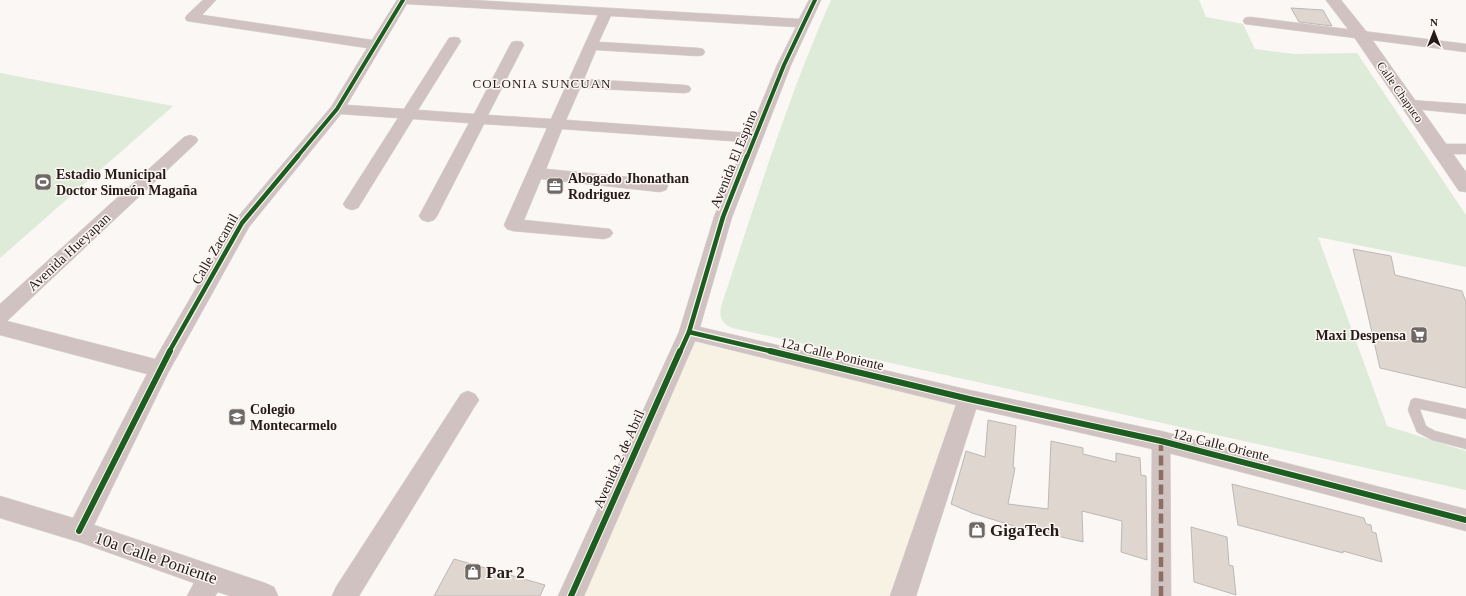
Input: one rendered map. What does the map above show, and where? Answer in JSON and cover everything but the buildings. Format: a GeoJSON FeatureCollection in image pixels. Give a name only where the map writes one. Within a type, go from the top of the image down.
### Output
{"type":"FeatureCollection","features":[{"type":"Feature","properties":{"kind":"street"},"geometry":{"type":"LineString","coordinates":[[210,0],[192,18],[376,45]]}},
{"type":"Feature","properties":{"kind":"street"},"geometry":{"type":"LineString","coordinates":[[403,0],[804,23]]}},
{"type":"Feature","properties":{"kind":"street","name":"Calle Zacamil"},"geometry":{"type":"LineString","coordinates":[[79,531],[160,369],[242,223],[337,109],[403,0]]}},
{"type":"Feature","properties":{"kind":"street","name":"Avenida El Espino"},"geometry":{"type":"LineString","coordinates":[[689,332],[723,217],[784,65],[815,0]]}},
{"type":"Feature","properties":{"kind":"street","name":"Calle Chapuco"},"geometry":{"type":"LineString","coordinates":[[1333,0],[1360,34],[1466,186]]}},
{"type":"Feature","properties":{"kind":"street"},"geometry":{"type":"LineString","coordinates":[[604,233],[513,225],[606,12]]}},
{"type":"Feature","properties":{"kind":"street"},"geometry":{"type":"LineString","coordinates":[[1250,21],[1466,48]]}},
{"type":"Feature","properties":{"kind":"street"},"geometry":{"type":"LineString","coordinates":[[352,204],[454,41]]}},
{"type":"Feature","properties":{"kind":"street"},"geometry":{"type":"LineString","coordinates":[[428,216],[517,45]]}},
{"type":"Feature","properties":{"kind":"street"},"geometry":{"type":"LineString","coordinates":[[591,46],[698,52]]}},
{"type":"Feature","properties":{"kind":"street"},"geometry":{"type":"LineString","coordinates":[[574,83],[684,89]]}},
{"type":"Feature","properties":{"kind":"street"},"geometry":{"type":"LineString","coordinates":[[1409,106],[1466,109]]}},
{"type":"Feature","properties":{"kind":"street"},"geometry":{"type":"LineString","coordinates":[[337,109],[755,138]]}},
{"type":"Feature","properties":{"kind":"street","name":"Avenida Hueyapan"},"geometry":{"type":"LineString","coordinates":[[0,316],[190,140]]}},
{"type":"Feature","properties":{"kind":"street"},"geometry":{"type":"LineString","coordinates":[[1439,149],[1466,150]]}},
{"type":"Feature","properties":{"kind":"street"},"geometry":{"type":"LineString","coordinates":[[535,173],[660,186]]}},
{"type":"Feature","properties":{"kind":"street"},"geometry":{"type":"LineString","coordinates":[[0,327],[160,369]]}},
{"type":"Feature","properties":{"kind":"street","name":"12a Calle Poniente"},"geometry":{"type":"LineString","coordinates":[[689,332],[969,399]]}},
{"type":"Feature","properties":{"kind":"street","name":"Avenida 2 de Abril"},"geometry":{"type":"LineString","coordinates":[[571,596],[689,332]]}},
{"type":"Feature","properties":{"kind":"street"},"geometry":{"type":"LineString","coordinates":[[903,596],[969,399]]}},
{"type":"Feature","properties":{"kind":"street","name":"12a Calle Oriente"},"geometry":{"type":"LineString","coordinates":[[969,399],[1161,441],[1466,520]]}},
{"type":"Feature","properties":{"kind":"street"},"geometry":{"type":"LineString","coordinates":[[344,596],[468,400]]}},
{"type":"Feature","properties":{"kind":"street"},"geometry":{"type":"LineString","coordinates":[[1161,441],[1161,596]]}},
{"type":"Feature","properties":{"kind":"street","name":"10a Calle Poniente"},"geometry":{"type":"LineString","coordinates":[[0,507],[79,531],[207,587],[265,596]]}},
{"type":"Feature","properties":{"kind":"lane"},"geometry":{"type":"LineString","coordinates":[[1466,414],[1415,402],[1414,410],[1421,429],[1432,436],[1466,444]]}},
{"type":"Feature","properties":{"kind":"shaded area"},"geometry":{"type":"Polygon","coordinates":[[[695,342],[957,405],[898,596],[574,596],[695,342]]]}},
{"type":"Feature","properties":{"kind":"green space"},"geometry":{"type":"Polygon","coordinates":[[[831,0],[1199,0],[1206,17],[1243,24],[1255,49],[1295,54],[1357,53],[1466,215],[1466,267],[1318,237],[1387,426],[1466,451],[1466,490],[732,328],[726,324],[722,320],[720,314],[721,307],[786,113],[831,0]]]}},
{"type":"Feature","properties":{"kind":"green space","name":"Estadio Municipal Doctor Simeón Magaña"},"geometry":{"type":"Polygon","coordinates":[[[0,73],[173,106],[0,258],[0,73]]]}},
{"type":"Feature","properties":{"kind":"marked path"},"geometry":{"type":"LineString","coordinates":[[1161,441],[1161,596]]}},
{"type":"Feature","properties":{"kind":"cycle path"},"geometry":{"type":"LineString","coordinates":[[79,531],[160,369],[242,223],[337,109],[403,0]]}},
{"type":"Feature","properties":{"kind":"cycle path"},"geometry":{"type":"LineString","coordinates":[[571,596],[689,332],[723,217],[784,65],[815,0]]}},
{"type":"Feature","properties":{"kind":"cycle path"},"geometry":{"type":"LineString","coordinates":[[689,332],[969,399],[1161,441],[1466,520]]}},
{"type":"Feature","properties":{"kind":"place","name":"Estadio Municipal Doctor Simeón Magaña"},"geometry":{"type":"Point","coordinates":[43,182]}},
{"type":"Feature","properties":{"kind":"place","name":"Abogado Jhonathan Rodriguez"},"geometry":{"type":"Point","coordinates":[555,186]}},
{"type":"Feature","properties":{"kind":"place","name":"Maxi Despensa"},"geometry":{"type":"Point","coordinates":[1419,335]}},
{"type":"Feature","properties":{"kind":"place","name":"Colegio Montecarmelo"},"geometry":{"type":"Point","coordinates":[237,417]}},
{"type":"Feature","properties":{"kind":"place","name":"GigaTech"},"geometry":{"type":"Point","coordinates":[977,530]}},
{"type":"Feature","properties":{"kind":"place","name":"Par 2"},"geometry":{"type":"Point","coordinates":[473,572]}},
{"type":"Feature","properties":{"kind":"district","name":"COLONIA SUNCUAN"},"geometry":{"type":"Point","coordinates":[542,83]}}]}
